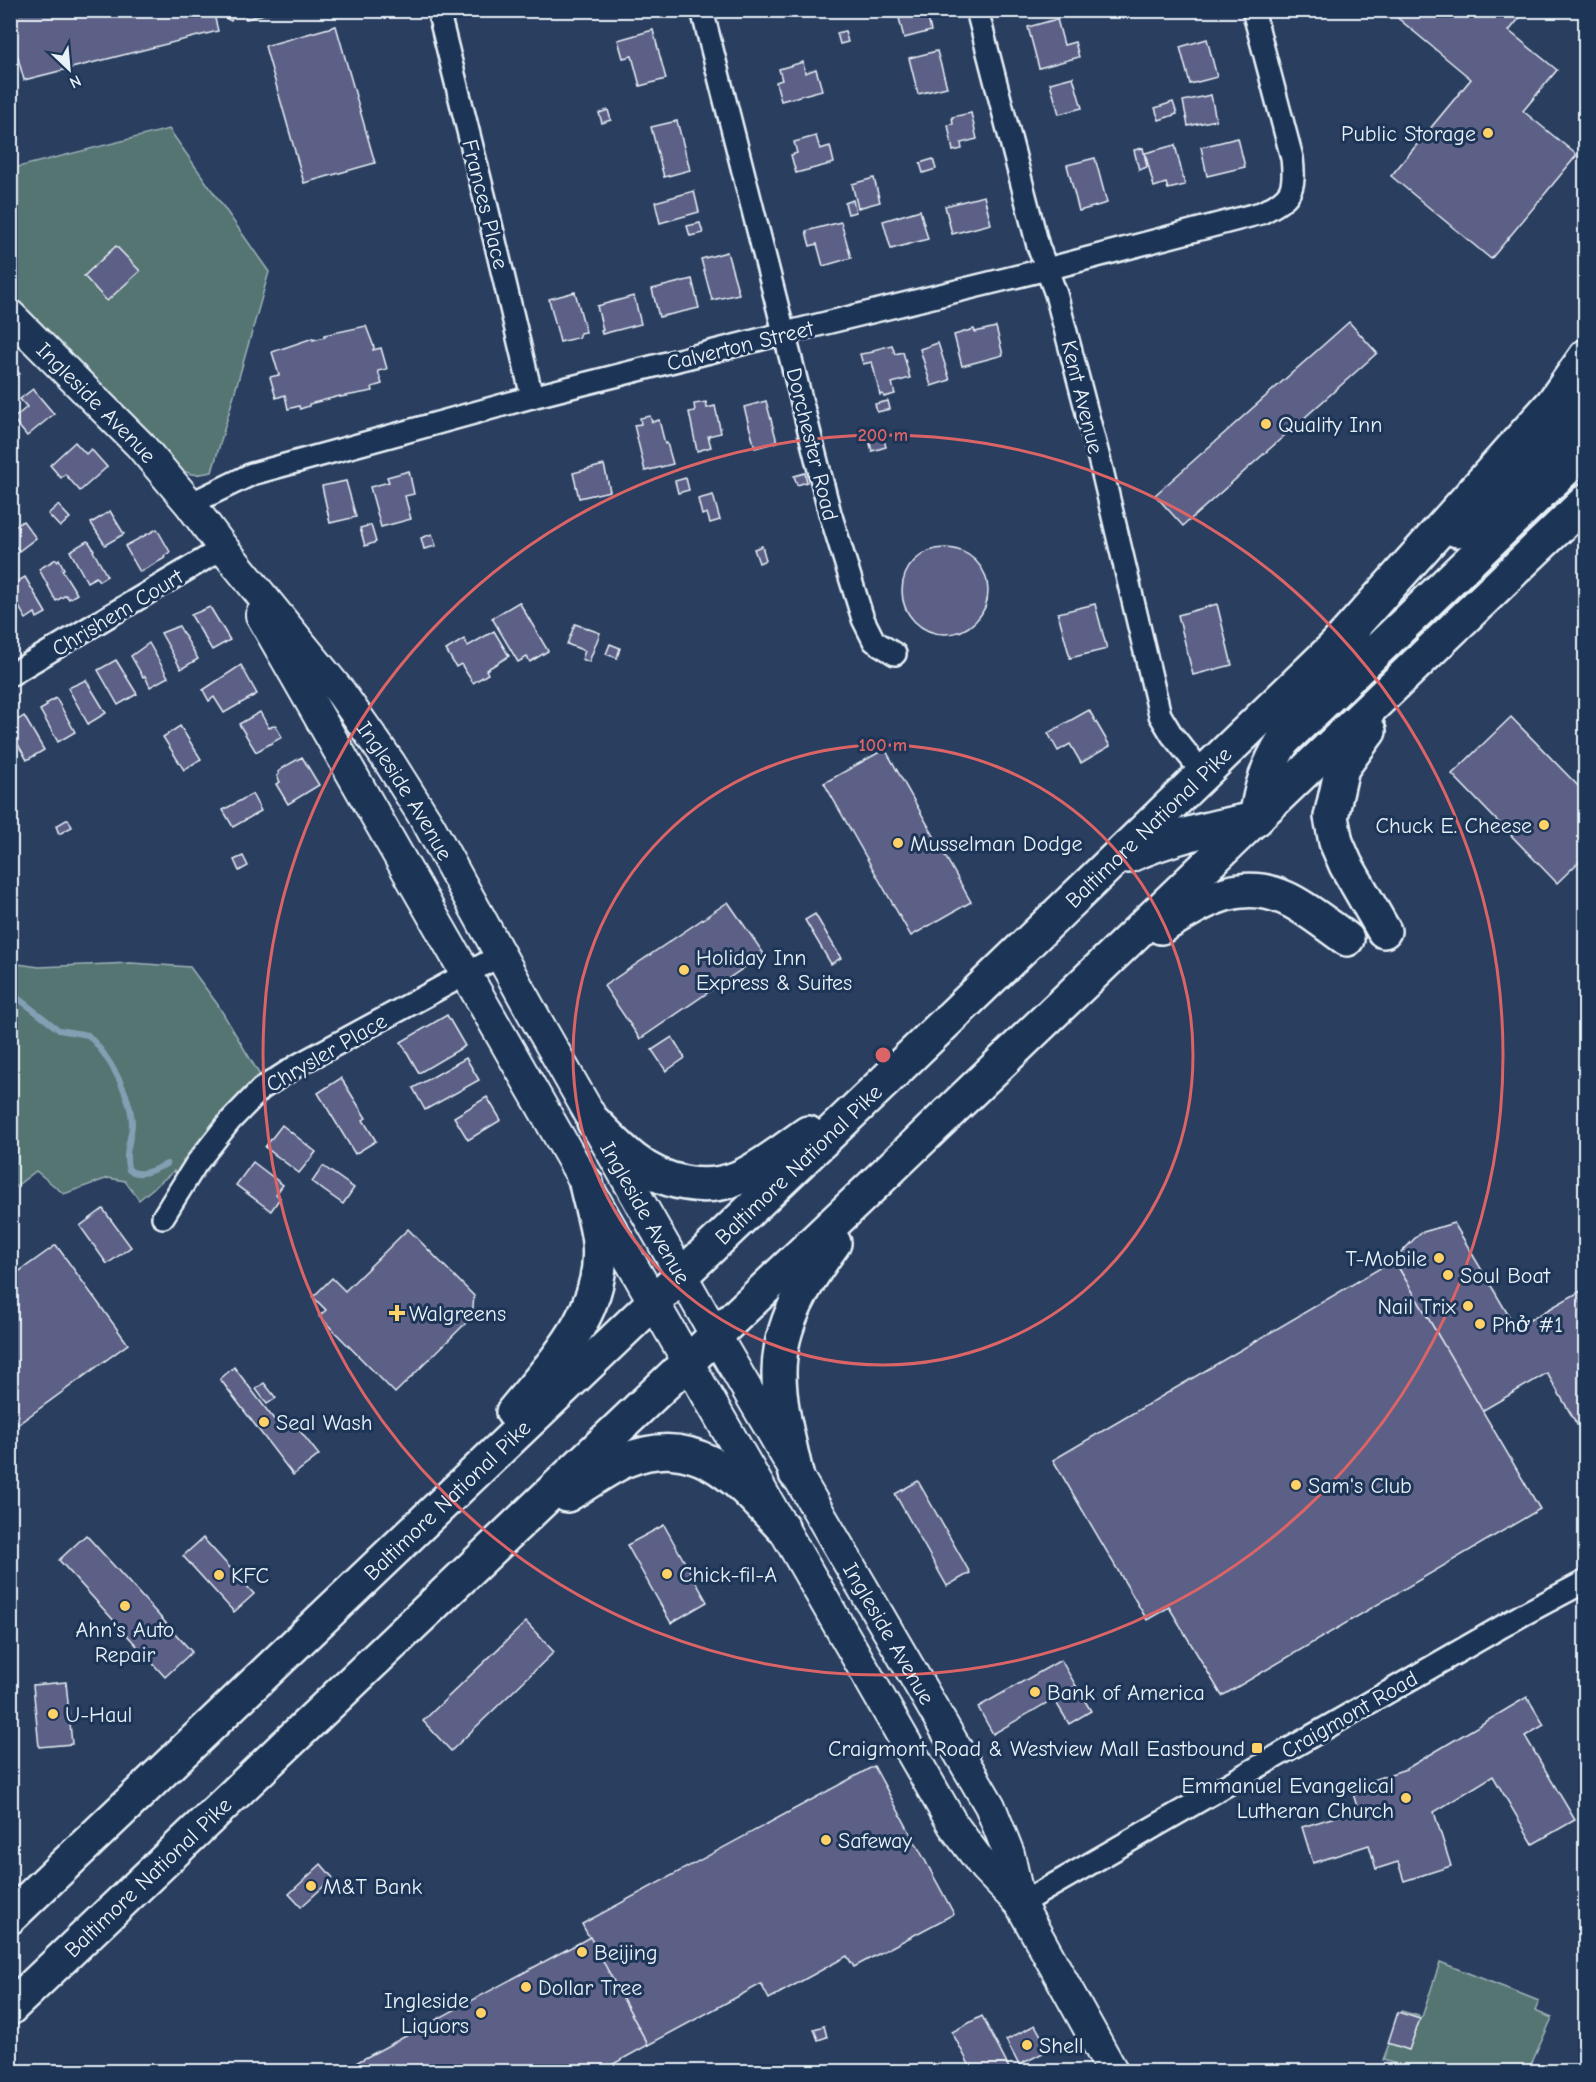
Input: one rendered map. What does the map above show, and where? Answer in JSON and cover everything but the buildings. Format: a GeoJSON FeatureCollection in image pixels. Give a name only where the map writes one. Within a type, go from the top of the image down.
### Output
{"type":"FeatureCollection","features":[{"type":"Feature","properties":{"kind":"main road","name":"Ingleside Avenue"},"geometry":{"type":"LineString","coordinates":[[10,315],[140,445],[341,693],[390,763],[429,825],[681,1276],[990,1806],[1009,1854],[1020,1904]]}},
{"type":"Feature","properties":{"kind":"main road"},"geometry":{"type":"LineString","coordinates":[[1332,649],[1553,403],[1586,356]]}},
{"type":"Feature","properties":{"kind":"main road","name":"Baltimore National Pike"},"geometry":{"type":"LineString","coordinates":[[10,1917],[1586,407]]}},
{"type":"Feature","properties":{"kind":"main road"},"geometry":{"type":"LineString","coordinates":[[1111,864],[1160,841],[1205,828],[1256,819],[1260,791],[1269,763],[1283,741],[1586,449]]}},
{"type":"Feature","properties":{"kind":"main road","name":"Baltimore National Pike"},"geometry":{"type":"LineString","coordinates":[[10,2008],[716,1336],[1586,501]]}},
{"type":"Feature","properties":{"kind":"main road","name":"Ingleside Avenue"},"geometry":{"type":"LineString","coordinates":[[223,548],[953,1825],[985,1868],[1020,1904],[1113,2072]]}},
{"type":"Feature","properties":{"kind":"main road"},"geometry":{"type":"LineString","coordinates":[[1384,931],[1346,865],[1336,842],[1331,817],[1342,768],[1426,655]]}},
{"type":"Feature","properties":{"kind":"main road"},"geometry":{"type":"LineString","coordinates":[[1108,959],[1196,906],[1222,894],[1243,889],[1266,891],[1287,899],[1347,939]]}},
{"type":"Feature","properties":{"kind":"main road"},"geometry":{"type":"LineString","coordinates":[[594,1122],[634,1160],[657,1174],[677,1181],[700,1185],[720,1183],[738,1178],[761,1166],[886,1080]]}},
{"type":"Feature","properties":{"kind":"main road"},"geometry":{"type":"LineString","coordinates":[[796,1474],[782,1404],[779,1372],[783,1343],[793,1311],[810,1276],[884,1175]]}},
{"type":"Feature","properties":{"kind":"main road"},"geometry":{"type":"LineString","coordinates":[[418,1527],[567,1346],[584,1320],[594,1293],[599,1265],[599,1242],[586,1183]]}},
{"type":"Feature","properties":{"kind":"main road"},"geometry":{"type":"LineString","coordinates":[[514,1527],[625,1461],[648,1453],[669,1450],[714,1464],[741,1483],[782,1527]]}},
{"type":"Feature","properties":{"kind":"street","name":"Frances Place"},"geometry":{"type":"LineString","coordinates":[[438,10],[532,397]]}},
{"type":"Feature","properties":{"kind":"street","name":"Dorchester Road"},"geometry":{"type":"LineString","coordinates":[[702,10],[830,513],[863,619],[874,641],[895,654]]}},
{"type":"Feature","properties":{"kind":"street","name":"Kent Avenue"},"geometry":{"type":"LineString","coordinates":[[977,10],[1038,246],[1056,294],[1102,470],[1160,716],[1172,735],[1204,774]]}},
{"type":"Feature","properties":{"kind":"street","name":"Calverton Street"},"geometry":{"type":"LineString","coordinates":[[190,504],[252,474],[532,397],[1047,269],[1261,213],[1278,205],[1290,193],[1294,178],[1292,158],[1253,10]]}},
{"type":"Feature","properties":{"kind":"street","name":"Chrishem Court"},"geometry":{"type":"LineString","coordinates":[[10,675],[223,548]]}},
{"type":"Feature","properties":{"kind":"street","name":"Chrysler Place"},"geometry":{"type":"LineString","coordinates":[[162,1216],[196,1164],[230,1121],[261,1089],[298,1065],[501,955]]}},
{"type":"Feature","properties":{"kind":"street","name":"Craigmont Road"},"geometry":{"type":"LineString","coordinates":[[1020,1904],[1522,1615],[1586,1581]]}},
{"type":"Feature","properties":{"kind":"green space"},"geometry":{"type":"Polygon","coordinates":[[[169,129],[269,272],[212,472],[200,474],[188,473],[174,464],[11,295],[10,169],[169,129]]]}},
{"type":"Feature","properties":{"kind":"green space"},"geometry":{"type":"Polygon","coordinates":[[[11,963],[39,967],[131,963],[190,967],[218,1005],[261,1077],[177,1175],[174,1171],[139,1200],[125,1181],[108,1178],[64,1194],[36,1171],[11,1190],[11,963]]]}},
{"type":"Feature","properties":{"kind":"green space"},"geometry":{"type":"Polygon","coordinates":[[[1440,1962],[1539,2001],[1535,2011],[1552,2018],[1528,2071],[1419,2071],[1383,2060],[1401,2011],[1422,2017],[1440,1962]]]}},
{"type":"Feature","properties":{"kind":"waterway"},"geometry":{"type":"LineString","coordinates":[[10,992],[59,1030],[88,1035],[103,1053],[123,1088],[131,1112],[132,1129],[127,1158],[129,1170],[143,1173],[167,1164]]}},
{"type":"Feature","properties":{"kind":"place","name":"Public Storage"},"geometry":{"type":"Point","coordinates":[1488,133]}},
{"type":"Feature","properties":{"kind":"place","name":"Quality Inn"},"geometry":{"type":"Point","coordinates":[1266,424]}},
{"type":"Feature","properties":{"kind":"place","name":"Chuck E. Cheese"},"geometry":{"type":"Point","coordinates":[1544,825]}},
{"type":"Feature","properties":{"kind":"place","name":"Musselman Dodge"},"geometry":{"type":"Point","coordinates":[898,843]}},
{"type":"Feature","properties":{"kind":"place","name":"Holiday Inn Express & Suites"},"geometry":{"type":"Point","coordinates":[684,970]}},
{"type":"Feature","properties":{"kind":"place","name":"T-Mobile"},"geometry":{"type":"Point","coordinates":[1439,1258]}},
{"type":"Feature","properties":{"kind":"place","name":"Soul Boat"},"geometry":{"type":"Point","coordinates":[1448,1275]}},
{"type":"Feature","properties":{"kind":"place","name":"Nail Trix"},"geometry":{"type":"Point","coordinates":[1468,1306]}},
{"type":"Feature","properties":{"kind":"place","name":"Walgreens"},"geometry":{"type":"Point","coordinates":[397,1313]}},
{"type":"Feature","properties":{"kind":"place","name":"Phở #1"},"geometry":{"type":"Point","coordinates":[1480,1324]}},
{"type":"Feature","properties":{"kind":"place","name":"Seal Wash"},"geometry":{"type":"Point","coordinates":[264,1422]}},
{"type":"Feature","properties":{"kind":"place","name":"Sam's Club"},"geometry":{"type":"Point","coordinates":[1296,1485]}},
{"type":"Feature","properties":{"kind":"place","name":"Chick-fil-A"},"geometry":{"type":"Point","coordinates":[667,1574]}},
{"type":"Feature","properties":{"kind":"place","name":"KFC"},"geometry":{"type":"Point","coordinates":[219,1575]}},
{"type":"Feature","properties":{"kind":"place","name":"Ahn's Auto Repair"},"geometry":{"type":"Point","coordinates":[125,1606]}},
{"type":"Feature","properties":{"kind":"place","name":"Bank of America"},"geometry":{"type":"Point","coordinates":[1035,1692]}},
{"type":"Feature","properties":{"kind":"place","name":"U-Haul"},"geometry":{"type":"Point","coordinates":[53,1714]}},
{"type":"Feature","properties":{"kind":"place","name":"Craigmont Road & Westview Mall Eastbound"},"geometry":{"type":"Point","coordinates":[1257,1748]}},
{"type":"Feature","properties":{"kind":"place","name":"Emmanuel Evangelical Lutheran Church"},"geometry":{"type":"Point","coordinates":[1406,1798]}},
{"type":"Feature","properties":{"kind":"place","name":"Safeway"},"geometry":{"type":"Point","coordinates":[826,1840]}},
{"type":"Feature","properties":{"kind":"place","name":"M&T Bank"},"geometry":{"type":"Point","coordinates":[311,1886]}},
{"type":"Feature","properties":{"kind":"place","name":"Beijing"},"geometry":{"type":"Point","coordinates":[582,1952]}},
{"type":"Feature","properties":{"kind":"place","name":"Dollar Tree"},"geometry":{"type":"Point","coordinates":[526,1987]}},
{"type":"Feature","properties":{"kind":"place","name":"Ingleside Liquors"},"geometry":{"type":"Point","coordinates":[481,2013]}},
{"type":"Feature","properties":{"kind":"place","name":"Shell"},"geometry":{"type":"Point","coordinates":[1027,2045]}}]}
